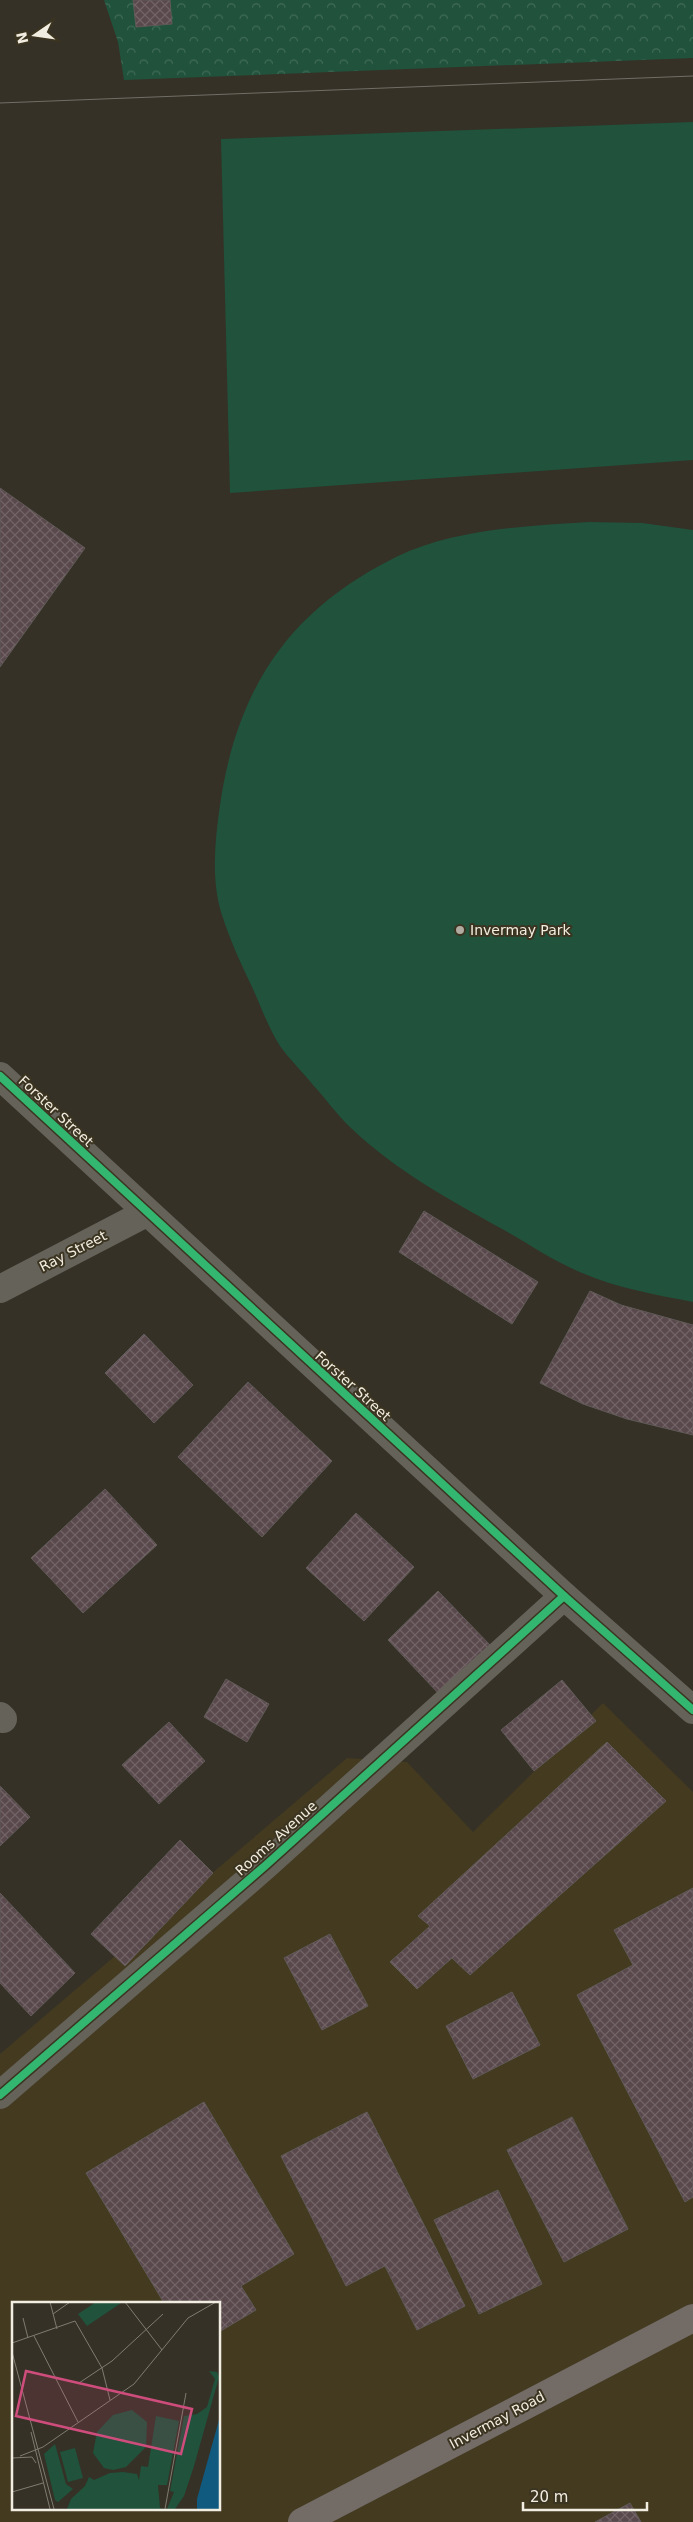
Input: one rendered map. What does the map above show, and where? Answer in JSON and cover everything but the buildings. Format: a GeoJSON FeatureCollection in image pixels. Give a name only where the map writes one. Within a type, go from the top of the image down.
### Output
{"type":"FeatureCollection","features":[{"type":"Feature","properties":{"kind":"main road","name":"Invermay Road"},"geometry":{"type":"LineString","coordinates":[[302,2522],[693,2318]]}},
{"type":"Feature","properties":{"kind":"street","name":"Forster Street"},"geometry":{"type":"LineString","coordinates":[[0,1076],[146,1213],[564,1596],[693,1710]]}},
{"type":"Feature","properties":{"kind":"street","name":"Ray Street"},"geometry":{"type":"LineString","coordinates":[[0,1289],[146,1213]]}},
{"type":"Feature","properties":{"kind":"street","name":"Rooms Avenue"},"geometry":{"type":"LineString","coordinates":[[0,2095],[266,1865],[564,1596]]}},
{"type":"Feature","properties":{"kind":"shaded area"},"geometry":{"type":"Polygon","coordinates":[[[603,1703],[693,1792],[693,2522],[0,2522],[0,2054],[347,1758],[407,1762],[473,1832],[603,1703]]]}},
{"type":"Feature","properties":{"kind":"green space"},"geometry":{"type":"Polygon","coordinates":[[[104,0],[693,0],[693,58],[124,80],[118,42],[104,0]]]}},
{"type":"Feature","properties":{"kind":"green space"},"geometry":{"type":"Polygon","coordinates":[[[693,122],[693,460],[230,493],[221,139],[693,122]]]}},
{"type":"Feature","properties":{"kind":"green space","name":"Invermay Park"},"geometry":{"type":"Polygon","coordinates":[[[589,522],[642,523],[693,530],[693,1302],[623,1287],[572,1269],[424,1184],[368,1143],[341,1118],[280,1046],[265,1018],[231,941],[221,912],[216,886],[215,845],[220,805],[228,763],[240,724],[255,689],[274,657],[298,628],[326,602],[358,578],[396,557],[418,548],[442,540],[491,530],[589,522]]]}},
{"type":"Feature","properties":{"kind":"tram line"},"geometry":{"type":"LineString","coordinates":[[0,103],[693,76]]}},
{"type":"Feature","properties":{"kind":"cycle path"},"geometry":{"type":"LineString","coordinates":[[0,1076],[564,1596],[693,1710]]}},
{"type":"Feature","properties":{"kind":"cycle path"},"geometry":{"type":"LineString","coordinates":[[0,2095],[266,1865],[564,1596]]}},
{"type":"Feature","properties":{"kind":"place","name":"Invermay Park"},"geometry":{"type":"Point","coordinates":[460,930]}}]}
